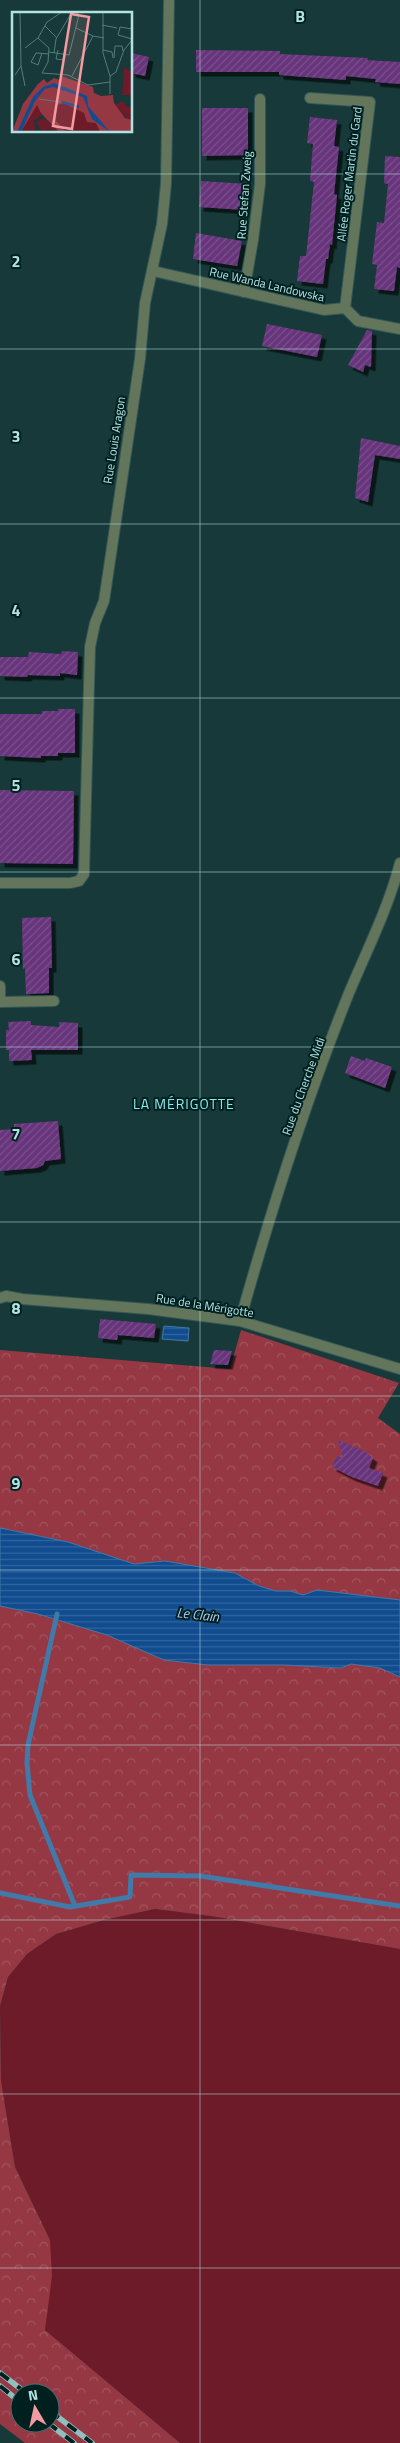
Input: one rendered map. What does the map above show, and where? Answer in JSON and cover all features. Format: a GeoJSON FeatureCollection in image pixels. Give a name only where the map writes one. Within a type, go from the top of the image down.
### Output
{"type":"FeatureCollection","features":[{"type":"Feature","properties":{"kind":"street","name":"Rue Louis Aragon"},"geometry":{"type":"LineString","coordinates":[[0,883],[70,883],[79,881],[84,874],[88,697],[92,637],[104,602],[140,359],[145,303],[162,224],[166,184],[169,0]]}},
{"type":"Feature","properties":{"kind":"street","name":"Allée Roger Martin du Gard"},"geometry":{"type":"LineString","coordinates":[[310,98],[370,102],[345,308]]}},
{"type":"Feature","properties":{"kind":"street","name":"Rue Stefan Zweig"},"geometry":{"type":"LineString","coordinates":[[244,292],[254,240],[260,184],[260,99]]}},
{"type":"Feature","properties":{"kind":"street","name":"Rue Wanda Landowska"},"geometry":{"type":"LineString","coordinates":[[153,271],[324,310],[345,308]]}},
{"type":"Feature","properties":{"kind":"street"},"geometry":{"type":"LineString","coordinates":[[345,308],[358,321],[400,329]]}},
{"type":"Feature","properties":{"kind":"street","name":"Rue du Cherche Midi"},"geometry":{"type":"LineString","coordinates":[[240,1321],[272,1207],[349,994],[389,903],[400,863]]}},
{"type":"Feature","properties":{"kind":"street"},"geometry":{"type":"LineString","coordinates":[[0,986],[0,1002],[54,1001]]}},
{"type":"Feature","properties":{"kind":"street","name":"Rue de la Mérigotte"},"geometry":{"type":"LineString","coordinates":[[0,1298],[6,1296],[22,1300],[148,1309],[240,1321],[400,1369]]}},
{"type":"Feature","properties":{"kind":"shaded area"},"geometry":{"type":"Polygon","coordinates":[[[155,1909],[211,1916],[400,1949],[400,2443],[180,2443],[45,2330],[50,2240],[15,2167],[1,2082],[0,2006],[8,1977],[27,1954],[56,1934],[104,1920],[155,1909]]]}},
{"type":"Feature","properties":{"kind":"green space"},"geometry":{"type":"Polygon","coordinates":[[[241,1330],[399,1383],[378,1418],[400,1434],[400,1949],[211,1916],[155,1909],[104,1920],[56,1934],[27,1954],[8,1977],[0,2006],[0,1350],[230,1369],[241,1330]]]}},
{"type":"Feature","properties":{"kind":"green space"},"geometry":{"type":"Polygon","coordinates":[[[0,2006],[1,2081],[15,2167],[50,2240],[52,2276],[45,2330],[180,2443],[25,2443],[12,2433],[60,2433],[60,2383],[10,2383],[10,2432],[0,2424],[0,2006]]]}},
{"type":"Feature","properties":{"kind":"water"},"geometry":{"type":"Polygon","coordinates":[[[164,1326],[189,1328],[188,1341],[162,1339],[164,1326]]]}},
{"type":"Feature","properties":{"kind":"water","name":"Le Clain"},"geometry":{"type":"Polygon","coordinates":[[[0,1528],[68,1542],[134,1564],[165,1561],[235,1573],[259,1586],[276,1591],[290,1591],[303,1595],[317,1590],[400,1600],[400,1677],[380,1668],[351,1664],[341,1668],[284,1665],[208,1665],[164,1660],[107,1635],[38,1614],[0,1606],[0,1528]]]}},
{"type":"Feature","properties":{"kind":"building"},"geometry":{"type":"Polygon","coordinates":[[[196,50],[280,51],[280,54],[368,58],[367,60],[400,62],[400,84],[375,82],[376,79],[346,76],[346,80],[279,75],[279,72],[196,72],[196,50]]]}},
{"type":"Feature","properties":{"kind":"building"},"geometry":{"type":"Polygon","coordinates":[[[132,53],[149,57],[145,76],[132,73],[132,53]]]}},
{"type":"Feature","properties":{"kind":"building"},"geometry":{"type":"Polygon","coordinates":[[[202,108],[248,108],[248,155],[202,156],[202,108]]]}},
{"type":"Feature","properties":{"kind":"building"},"geometry":{"type":"Polygon","coordinates":[[[310,117],[337,120],[334,146],[339,147],[334,194],[337,195],[332,245],[330,244],[328,259],[326,259],[323,284],[297,281],[300,256],[306,256],[314,182],[310,181],[313,144],[307,143],[310,117]]]}},
{"type":"Feature","properties":{"kind":"building"},"geometry":{"type":"Polygon","coordinates":[[[385,156],[400,157],[400,268],[397,267],[394,291],[374,289],[377,265],[372,264],[377,222],[384,223],[388,184],[384,183],[385,156]]]}},
{"type":"Feature","properties":{"kind":"building"},"geometry":{"type":"Polygon","coordinates":[[[201,181],[247,184],[245,210],[199,207],[201,181]]]}},
{"type":"Feature","properties":{"kind":"building"},"geometry":{"type":"Polygon","coordinates":[[[196,233],[242,241],[237,266],[193,259],[196,233]]]}},
{"type":"Feature","properties":{"kind":"building"},"geometry":{"type":"Polygon","coordinates":[[[267,324],[322,335],[317,357],[262,346],[267,324]]]}},
{"type":"Feature","properties":{"kind":"building"},"geometry":{"type":"Polygon","coordinates":[[[367,330],[372,331],[371,367],[365,365],[363,372],[348,365],[367,330]]]}},
{"type":"Feature","properties":{"kind":"building"},"geometry":{"type":"Polygon","coordinates":[[[361,438],[400,446],[400,459],[375,455],[368,502],[355,498],[361,438]]]}},
{"type":"Feature","properties":{"kind":"building"},"geometry":{"type":"Polygon","coordinates":[[[62,651],[78,652],[77,675],[60,673],[60,676],[0,676],[0,657],[28,657],[29,652],[61,654],[62,651]]]}},
{"type":"Feature","properties":{"kind":"building"},"geometry":{"type":"Polygon","coordinates":[[[58,709],[75,709],[75,753],[58,753],[58,756],[41,756],[41,758],[0,756],[0,714],[42,714],[42,711],[58,711],[58,709]]]}},
{"type":"Feature","properties":{"kind":"building"},"geometry":{"type":"Polygon","coordinates":[[[0,790],[74,791],[73,864],[0,863],[0,790]]]}},
{"type":"Feature","properties":{"kind":"building"},"geometry":{"type":"Polygon","coordinates":[[[51,917],[52,968],[49,968],[49,993],[26,994],[25,968],[23,969],[22,918],[51,917]]]}},
{"type":"Feature","properties":{"kind":"building"},"geometry":{"type":"Polygon","coordinates":[[[31,1021],[31,1025],[59,1027],[59,1022],[78,1023],[78,1050],[31,1050],[32,1060],[9,1061],[9,1050],[6,1050],[6,1030],[9,1030],[8,1022],[31,1021]]]}},
{"type":"Feature","properties":{"kind":"building"},"geometry":{"type":"Polygon","coordinates":[[[351,1056],[365,1061],[366,1058],[392,1067],[385,1088],[345,1073],[351,1056]]]}},
{"type":"Feature","properties":{"kind":"building"},"geometry":{"type":"Polygon","coordinates":[[[58,1121],[61,1159],[45,1161],[43,1165],[37,1168],[0,1171],[0,1130],[14,1129],[14,1124],[58,1121]]]}},
{"type":"Feature","properties":{"kind":"building"},"geometry":{"type":"Polygon","coordinates":[[[100,1319],[156,1324],[154,1338],[118,1335],[117,1340],[98,1338],[100,1319]]]}},
{"type":"Feature","properties":{"kind":"building"},"geometry":{"type":"Polygon","coordinates":[[[214,1350],[232,1351],[228,1365],[210,1364],[214,1350]]]}},
{"type":"Feature","properties":{"kind":"building"},"geometry":{"type":"Polygon","coordinates":[[[338,1440],[364,1451],[373,1458],[369,1468],[383,1473],[378,1486],[352,1477],[332,1467],[337,1456],[343,1458],[338,1440]]]}},
{"type":"Feature","properties":{"kind":"waterway"},"geometry":{"type":"LineString","coordinates":[[57,1614],[28,1745],[27,1763],[30,1795],[75,1906]]}},
{"type":"Feature","properties":{"kind":"waterway"},"geometry":{"type":"LineString","coordinates":[[0,1893],[70,1907],[130,1897],[131,1875],[200,1876],[400,1906]]}},
{"type":"Feature","properties":{"kind":"railway"},"geometry":{"type":"LineString","coordinates":[[0,2373],[13,2383]]}},
{"type":"Feature","properties":{"kind":"railway"},"geometry":{"type":"LineString","coordinates":[[0,2386],[10,2394]]}},
{"type":"Feature","properties":{"kind":"railway"},"geometry":{"type":"LineString","coordinates":[[60,2419],[92,2443]]}},
{"type":"Feature","properties":{"kind":"railway"},"geometry":{"type":"LineString","coordinates":[[60,2432],[74,2443]]}},
{"type":"Feature","properties":{"kind":"district","name":"LA MÉRIGOTTE"},"geometry":{"type":"Point","coordinates":[184,1103]}}]}
